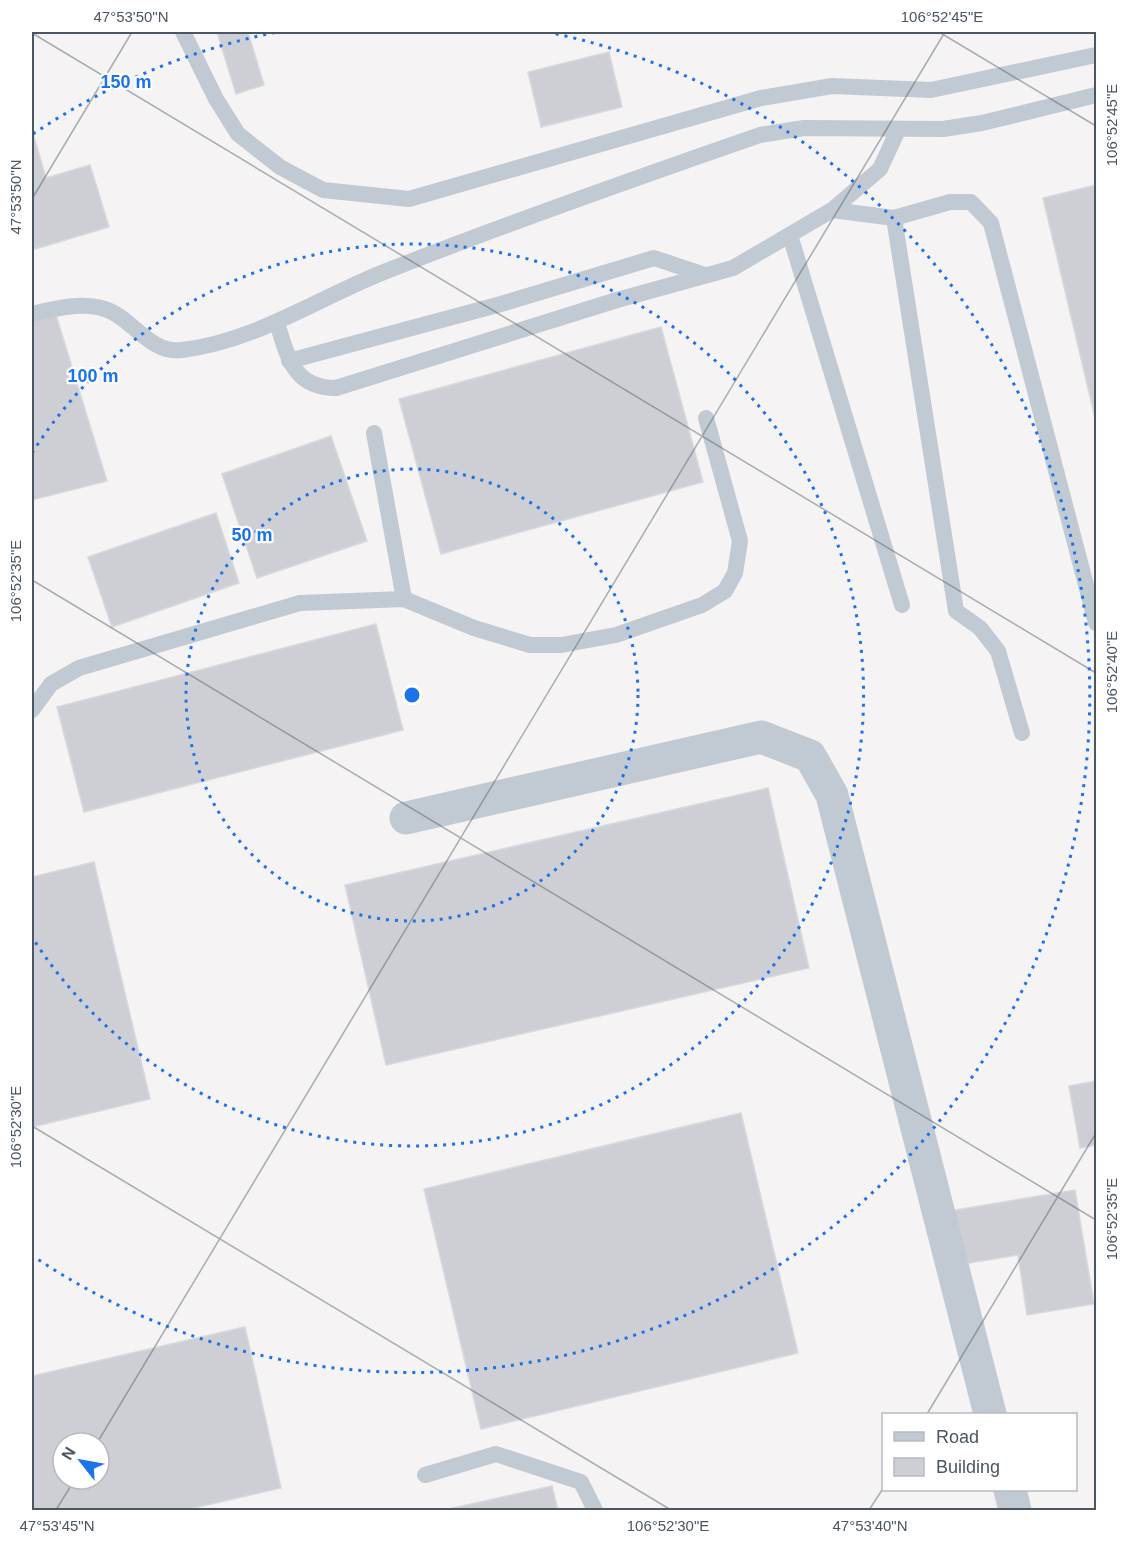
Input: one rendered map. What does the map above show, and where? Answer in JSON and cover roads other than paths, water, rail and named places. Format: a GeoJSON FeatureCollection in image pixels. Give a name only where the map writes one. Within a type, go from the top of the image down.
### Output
{"type":"FeatureCollection","features":[{"type":"Feature","properties":{"kind":"street"},"geometry":{"type":"LineString","coordinates":[[406,818],[761,737],[810,756],[832,795],[990,1413]]}},
{"type":"Feature","properties":{"kind":"street"},"geometry":{"type":"LineString","coordinates":[[1010,1491],[1015,1510]]}},
{"type":"Feature","properties":{"kind":"lane"},"geometry":{"type":"LineString","coordinates":[[183,32],[216,99],[238,134],[280,167],[323,190],[409,199],[761,98],[832,86],[931,90],[1096,55]]}},
{"type":"Feature","properties":{"kind":"lane"},"geometry":{"type":"LineString","coordinates":[[32,314],[58,308],[96,306],[113,312],[158,346],[179,350],[277,323],[386,271],[760,135],[804,128],[943,129],[982,123],[1096,95]]}},
{"type":"Feature","properties":{"kind":"lane"},"geometry":{"type":"LineString","coordinates":[[277,323],[289,361],[303,378],[318,388],[336,388],[617,300],[732,268],[832,210],[880,169],[898,130]]}},
{"type":"Feature","properties":{"kind":"lane"},"geometry":{"type":"LineString","coordinates":[[832,210],[894,218],[950,202],[971,202],[991,223],[1096,623]]}},
{"type":"Feature","properties":{"kind":"lane"},"geometry":{"type":"LineString","coordinates":[[894,218],[956,611],[980,628],[998,651],[1022,733]]}},
{"type":"Feature","properties":{"kind":"lane"},"geometry":{"type":"LineString","coordinates":[[790,235],[902,605]]}},
{"type":"Feature","properties":{"kind":"lane"},"geometry":{"type":"LineString","coordinates":[[289,361],[501,304],[654,258],[705,275]]}},
{"type":"Feature","properties":{"kind":"lane"},"geometry":{"type":"LineString","coordinates":[[32,710],[51,684],[90,665],[300,603],[404,599],[474,628],[530,645],[561,645],[616,635],[710,600],[724,591],[735,573],[740,541],[706,418]]}},
{"type":"Feature","properties":{"kind":"lane"},"geometry":{"type":"LineString","coordinates":[[374,433],[404,599]]}},
{"type":"Feature","properties":{"kind":"lane"},"geometry":{"type":"LineString","coordinates":[[425,1475],[496,1454],[581,1482],[595,1510]]}}]}
